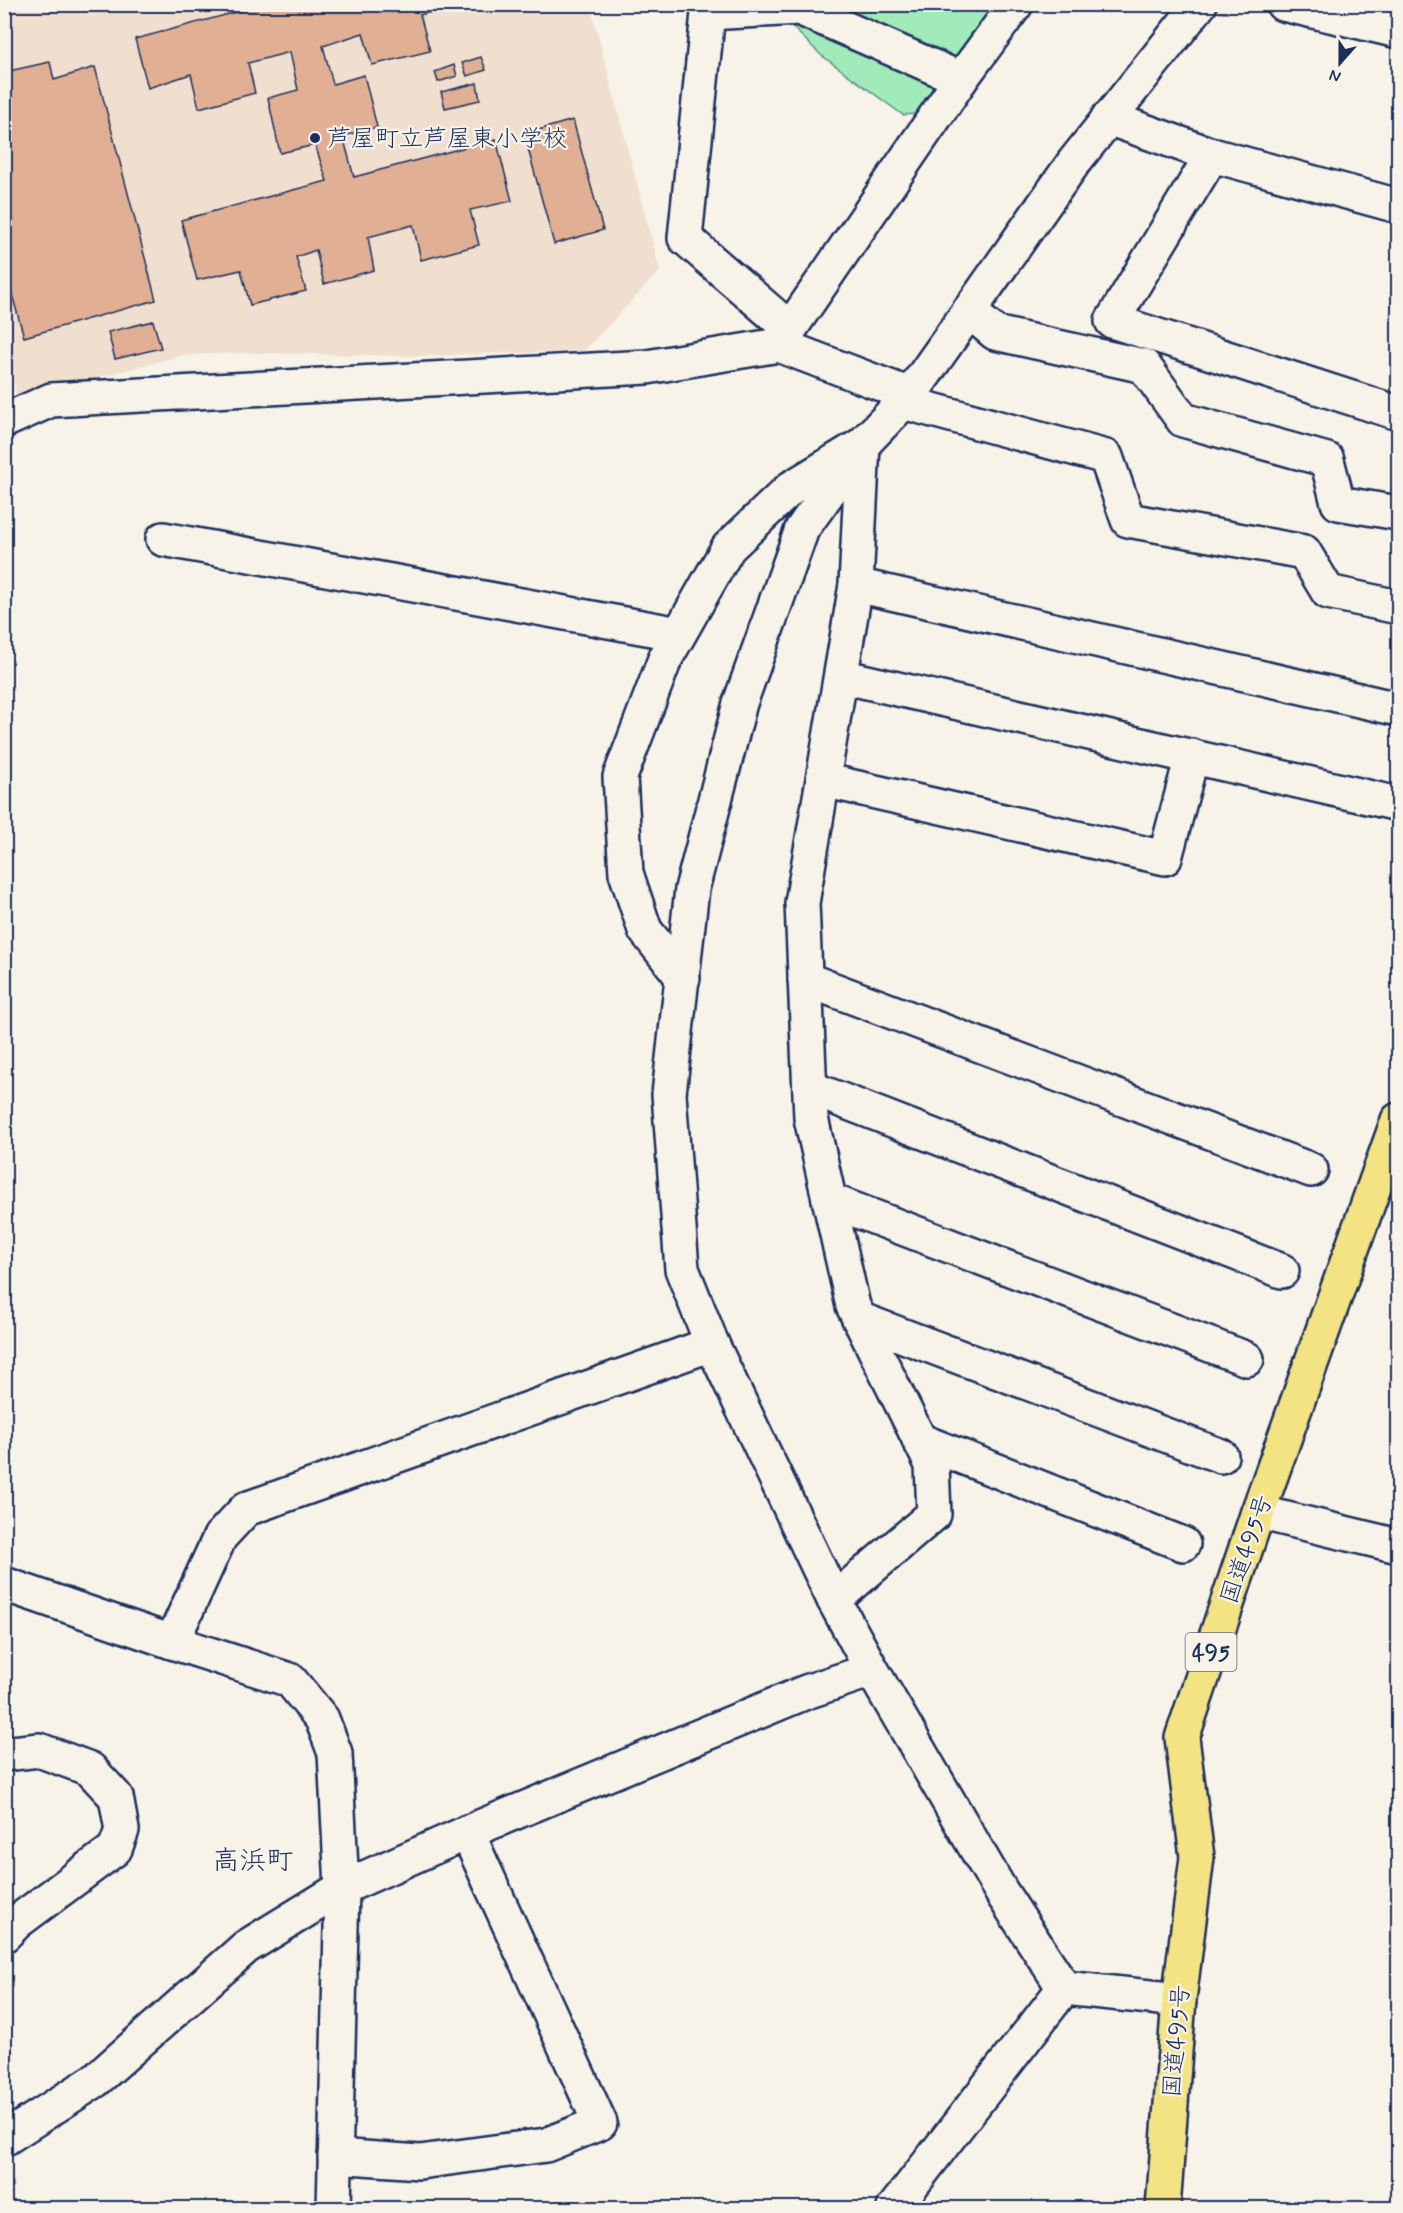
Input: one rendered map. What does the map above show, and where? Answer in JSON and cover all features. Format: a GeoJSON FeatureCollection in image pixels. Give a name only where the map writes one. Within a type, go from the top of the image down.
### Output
{"type":"FeatureCollection","features":[{"type":"Feature","properties":{"kind":"highway","name":"国道495号"},"geometry":{"type":"LineString","coordinates":[[1163,2208],[1179,2000],[1197,1857],[1182,1738],[1258,1512],[1398,1120]]}},
{"type":"Feature","properties":{"kind":"street"},"geometry":{"type":"LineString","coordinates":[[4,421],[51,400],[647,368],[785,337],[961,79],[1016,4]]}},
{"type":"Feature","properties":{"kind":"street"},"geometry":{"type":"LineString","coordinates":[[1064,1988],[1002,1893],[872,1670],[834,1600],[712,1344],[682,1269],[669,1094],[692,889],[740,703],[802,529],[863,444],[906,399],[1074,162],[1200,4]]}},
{"type":"Feature","properties":{"kind":"street"},"geometry":{"type":"LineString","coordinates":[[1283,4],[1398,31]]}},
{"type":"Feature","properties":{"kind":"street"},"geometry":{"type":"LineString","coordinates":[[961,79],[799,8],[708,13],[685,238],[785,337],[906,399],[1106,457],[1128,520],[1304,552],[1328,592],[1398,607]]}},
{"type":"Feature","properties":{"kind":"street"},"geometry":{"type":"LineString","coordinates":[[1108,118],[1212,155],[1398,206]]}},
{"type":"Feature","properties":{"kind":"street"},"geometry":{"type":"LineString","coordinates":[[1212,155],[1112,321],[1398,413]]}},
{"type":"Feature","properties":{"kind":"street"},"geometry":{"type":"LineString","coordinates":[[969,311],[995,333],[1144,366],[1183,420],[1327,460],[1338,503],[1398,513]]}},
{"type":"Feature","properties":{"kind":"street"},"geometry":{"type":"LineString","coordinates":[[834,1600],[934,1514],[932,1465],[853,1306],[811,1118],[802,903],[856,585],[863,444]]}},
{"type":"Feature","properties":{"kind":"street"},"geometry":{"type":"LineString","coordinates":[[683,978],[645,930],[626,873],[620,777],[665,659],[728,548],[790,488],[863,444]]}},
{"type":"Feature","properties":{"kind":"street"},"geometry":{"type":"LineString","coordinates":[[163,538],[679,634]]}},
{"type":"Feature","properties":{"kind":"street"},"geometry":{"type":"LineString","coordinates":[[856,585],[1398,709]]}},
{"type":"Feature","properties":{"kind":"street"},"geometry":{"type":"LineString","coordinates":[[841,676],[1398,804]]}},
{"type":"Feature","properties":{"kind":"street"},"geometry":{"type":"LineString","coordinates":[[823,780],[1165,858],[1192,756]]}},
{"type":"Feature","properties":{"kind":"street"},"geometry":{"type":"LineString","coordinates":[[805,979],[1311,1170]]}},
{"type":"Feature","properties":{"kind":"street"},"geometry":{"type":"LineString","coordinates":[[810,1088],[1282,1271]]}},
{"type":"Feature","properties":{"kind":"street"},"geometry":{"type":"LineString","coordinates":[[829,1200],[1247,1359]]}},
{"type":"Feature","properties":{"kind":"street"},"geometry":{"type":"LineString","coordinates":[[860,1319],[1221,1456]]}},
{"type":"Feature","properties":{"kind":"street"},"geometry":{"type":"LineString","coordinates":[[172,1642],[220,1537],[246,1509],[712,1344]]}},
{"type":"Feature","properties":{"kind":"street"},"geometry":{"type":"LineString","coordinates":[[919,1440],[1183,1544]]}},
{"type":"Feature","properties":{"kind":"street"},"geometry":{"type":"LineString","coordinates":[[1258,1512],[1398,1546]]}},
{"type":"Feature","properties":{"kind":"street"},"geometry":{"type":"LineString","coordinates":[[4,1584],[290,1680],[322,1719],[335,1753],[342,1888],[334,2208]]}},
{"type":"Feature","properties":{"kind":"street"},"geometry":{"type":"LineString","coordinates":[[4,2139],[96,2080],[246,1947],[342,1888],[467,1832],[806,1692],[872,1670]]}},
{"type":"Feature","properties":{"kind":"street"},"geometry":{"type":"LineString","coordinates":[[4,1754],[39,1750],[90,1769],[116,1797],[123,1830],[115,1848],[17,1922],[4,1935]]}},
{"type":"Feature","properties":{"kind":"street"},"geometry":{"type":"LineString","coordinates":[[335,2156],[420,2162],[546,2145],[600,2123],[467,1832]]}},
{"type":"Feature","properties":{"kind":"street"},"geometry":{"type":"LineString","coordinates":[[1064,1988],[1179,2000]]}},
{"type":"Feature","properties":{"kind":"street"},"geometry":{"type":"LineString","coordinates":[[894,2208],[1064,1988]]}},
{"type":"Feature","properties":{"kind":"shaded area","name":"芦屋町立芦屋東小学校"},"geometry":{"type":"Polygon","coordinates":[[[4,5],[590,5],[660,271],[584,351],[415,356],[249,353],[184,355],[17,398],[4,328],[4,5]]]}},
{"type":"Feature","properties":{"kind":"green space"},"geometry":{"type":"Polygon","coordinates":[[[786,5],[1018,5],[931,113],[903,115],[821,55],[789,24],[786,5]]]}},
{"type":"Feature","properties":{"kind":"building"},"geometry":{"type":"Polygon","coordinates":[[[267,4],[463,4],[420,15],[430,51],[372,65],[363,33],[323,46],[333,84],[364,75],[377,127],[343,136],[354,177],[496,139],[512,201],[470,210],[479,245],[421,260],[413,225],[368,237],[374,270],[324,284],[316,250],[296,257],[306,291],[250,305],[241,270],[197,280],[181,220],[327,181],[315,145],[280,153],[268,98],[298,90],[290,52],[248,63],[255,93],[199,108],[191,74],[148,88],[135,39],[267,4]]]}},
{"type":"Feature","properties":{"kind":"building"},"geometry":{"type":"Polygon","coordinates":[[[481,57],[486,70],[467,76],[462,63],[481,57]]]}},
{"type":"Feature","properties":{"kind":"building"},"geometry":{"type":"Polygon","coordinates":[[[50,62],[54,80],[95,67],[156,300],[24,337],[4,266],[4,72],[50,62]]]}},
{"type":"Feature","properties":{"kind":"building"},"geometry":{"type":"Polygon","coordinates":[[[454,65],[457,76],[438,82],[435,72],[454,65]]]}},
{"type":"Feature","properties":{"kind":"building"},"geometry":{"type":"Polygon","coordinates":[[[477,83],[480,100],[445,108],[441,92],[477,83]]]}},
{"type":"Feature","properties":{"kind":"building"},"geometry":{"type":"Polygon","coordinates":[[[573,120],[603,230],[554,244],[524,134],[573,120]]]}},
{"type":"Feature","properties":{"kind":"building"},"geometry":{"type":"Polygon","coordinates":[[[153,321],[161,348],[115,359],[108,332],[153,321]]]}},
{"type":"Feature","properties":{"kind":"place","name":"芦屋町立芦屋東小学校"},"geometry":{"type":"Point","coordinates":[315,138]}},
{"type":"Feature","properties":{"kind":"district","name":"高浜町"},"geometry":{"type":"Point","coordinates":[253,1860]}}]}
